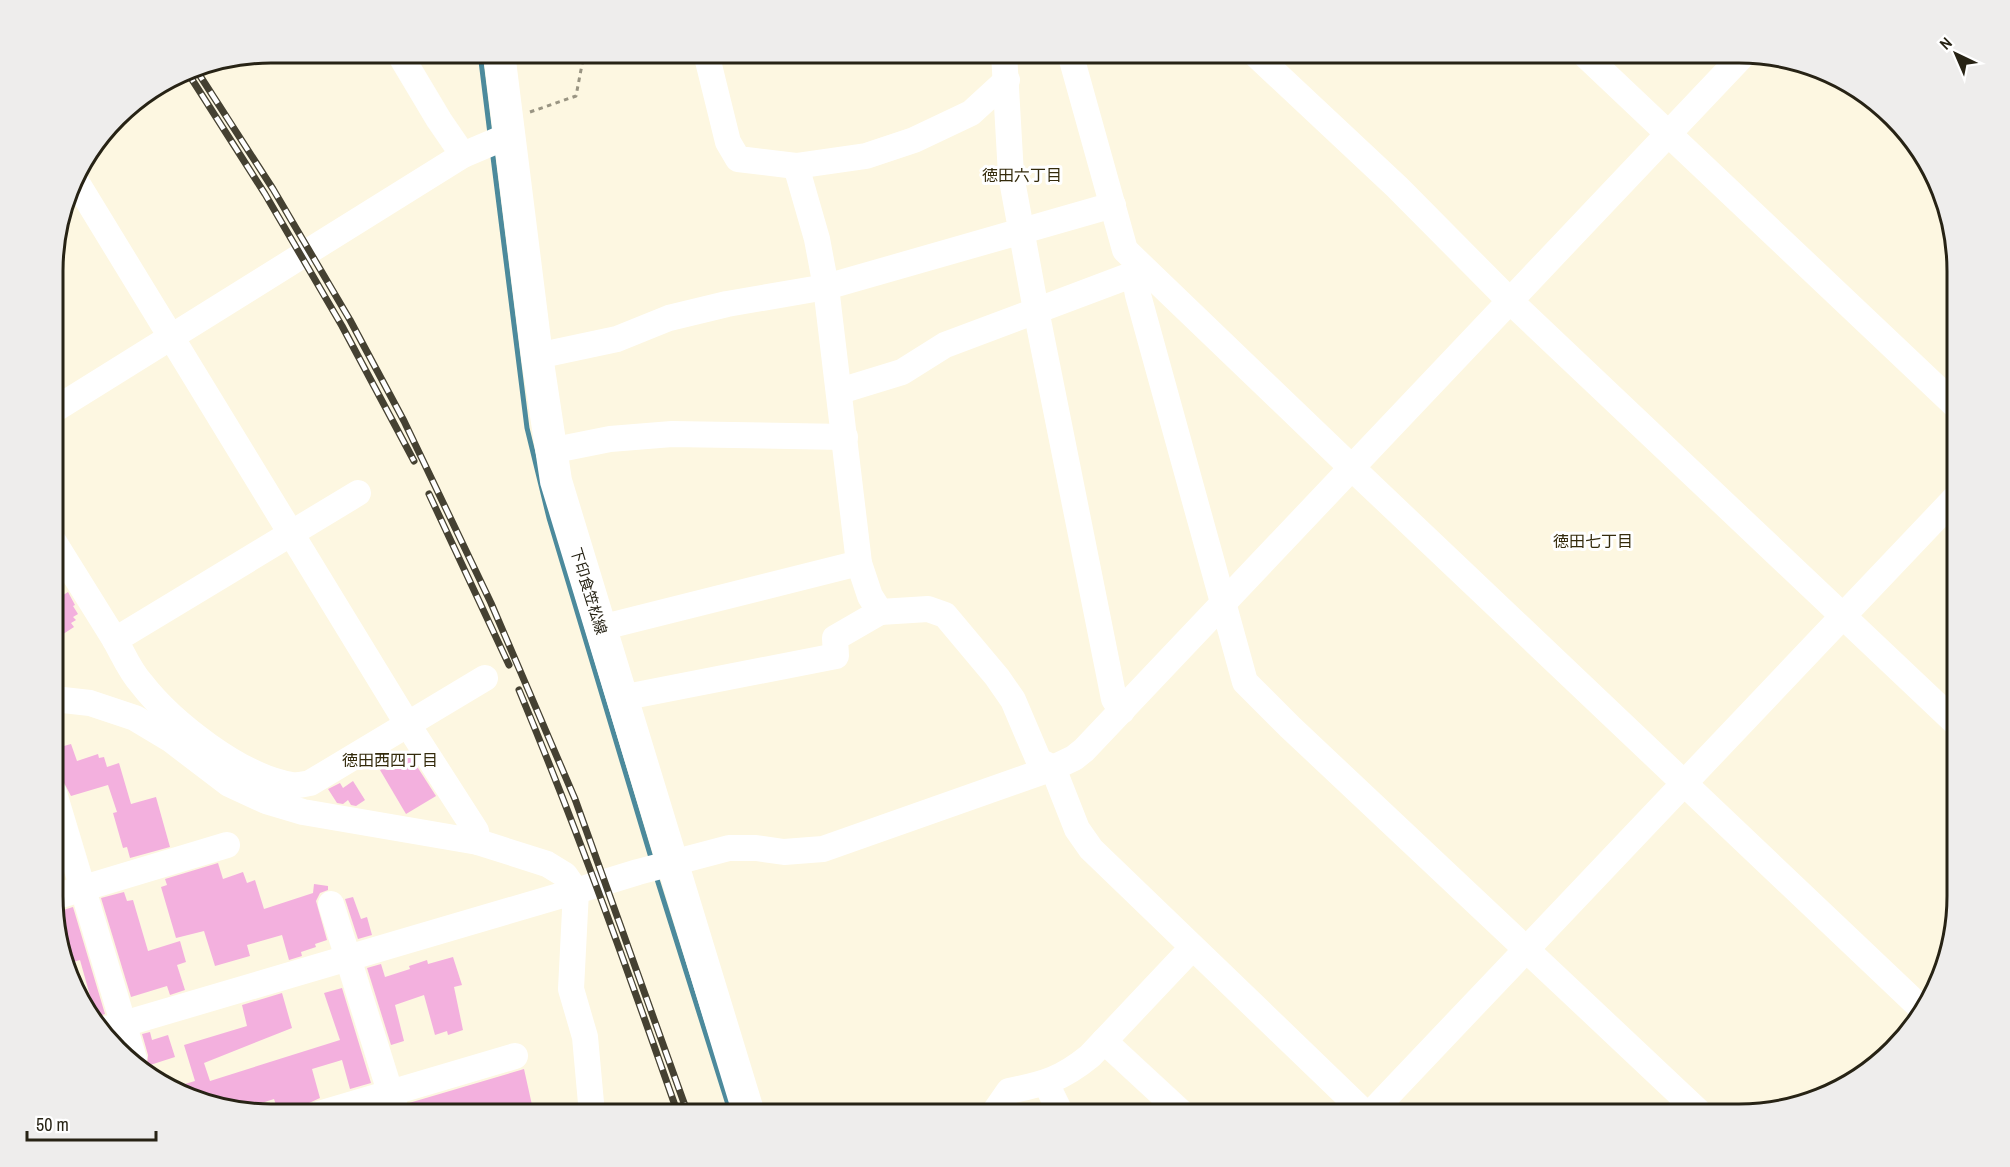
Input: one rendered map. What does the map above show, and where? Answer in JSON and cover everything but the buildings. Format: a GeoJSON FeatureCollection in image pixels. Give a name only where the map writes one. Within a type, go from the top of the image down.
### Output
{"type":"FeatureCollection","features":[{"type":"Feature","properties":{"kind":"main road","name":"下印食笠松線"},"geometry":{"type":"LineString","coordinates":[[500,63],[555,481],[621,698],[668,864],[746,1104]]}},
{"type":"Feature","properties":{"kind":"street"},"geometry":{"type":"LineString","coordinates":[[405,63],[439,120],[468,153]]}},
{"type":"Feature","properties":{"kind":"street"},"geometry":{"type":"LineString","coordinates":[[709,63],[728,142],[738,159],[796,166],[866,156],[914,140],[971,113],[1010,63]]}},
{"type":"Feature","properties":{"kind":"street"},"geometry":{"type":"LineString","coordinates":[[1010,63],[1011,175],[1114,699],[1122,711]]}},
{"type":"Feature","properties":{"kind":"street"},"geometry":{"type":"LineString","coordinates":[[1074,63],[1125,250],[1137,270],[1352,468],[1917,1004]]}},
{"type":"Feature","properties":{"kind":"street"},"geometry":{"type":"LineString","coordinates":[[1266,63],[1396,187],[1510,301],[1947,715]]}},
{"type":"Feature","properties":{"kind":"street"},"geometry":{"type":"LineString","coordinates":[[1594,63],[1947,398]]}},
{"type":"Feature","properties":{"kind":"street"},"geometry":{"type":"LineString","coordinates":[[63,824],[82,889],[113,1027],[638,872],[729,848],[756,848],[784,852],[824,849],[1053,768],[1074,758],[1084,750],[1122,711],[1735,63]]}},
{"type":"Feature","properties":{"kind":"street"},"geometry":{"type":"LineString","coordinates":[[63,405],[508,130]]}},
{"type":"Feature","properties":{"kind":"street"},"geometry":{"type":"LineString","coordinates":[[796,166],[817,239],[826,287],[859,562],[870,596],[880,612]]}},
{"type":"Feature","properties":{"kind":"street"},"geometry":{"type":"LineString","coordinates":[[80,188],[408,725],[476,831],[478,842]]}},
{"type":"Feature","properties":{"kind":"street"},"geometry":{"type":"LineString","coordinates":[[537,356],[617,339],[669,318],[727,304],[826,287],[1113,204]]}},
{"type":"Feature","properties":{"kind":"street"},"geometry":{"type":"LineString","coordinates":[[840,391],[902,372],[945,345],[1137,270]]}},
{"type":"Feature","properties":{"kind":"street"},"geometry":{"type":"LineString","coordinates":[[1137,270],[1138,296],[1245,682],[1290,728],[1690,1104]]}},
{"type":"Feature","properties":{"kind":"street"},"geometry":{"type":"LineString","coordinates":[[550,451],[610,439],[672,434],[845,437]]}},
{"type":"Feature","properties":{"kind":"street"},"geometry":{"type":"LineString","coordinates":[[115,640],[358,493]]}},
{"type":"Feature","properties":{"kind":"street"},"geometry":{"type":"LineString","coordinates":[[1378,1104],[1527,950],[1947,506]]}},
{"type":"Feature","properties":{"kind":"street"},"geometry":{"type":"LineString","coordinates":[[63,556],[139,682],[154,699],[196,736],[234,762],[264,778],[294,786],[310,783],[485,678]]}},
{"type":"Feature","properties":{"kind":"street"},"geometry":{"type":"LineString","coordinates":[[600,628],[859,562]]}},
{"type":"Feature","properties":{"kind":"street"},"geometry":{"type":"LineString","coordinates":[[621,698],[836,656],[835,638],[880,612],[928,609],[945,615],[997,677],[1013,700],[1039,761],[1053,768],[1077,829],[1091,849],[1357,1104]]}},
{"type":"Feature","properties":{"kind":"street"},"geometry":{"type":"LineString","coordinates":[[63,700],[90,703],[135,718],[170,739],[229,784],[266,801],[303,812],[478,842],[547,864],[565,875],[576,891],[571,989],[585,1037],[591,1104]]}},
{"type":"Feature","properties":{"kind":"street"},"geometry":{"type":"LineString","coordinates":[[63,894],[227,845]]}},
{"type":"Feature","properties":{"kind":"street"},"geometry":{"type":"LineString","coordinates":[[331,904],[394,1103],[515,1056]]}},
{"type":"Feature","properties":{"kind":"street"},"geometry":{"type":"LineString","coordinates":[[1000,1104],[1009,1091],[1046,1083],[1072,1071],[1090,1056],[1192,948]]}},
{"type":"Feature","properties":{"kind":"street"},"geometry":{"type":"LineString","coordinates":[[1104,1041],[1172,1104]]}},
{"type":"Feature","properties":{"kind":"street"},"geometry":{"type":"LineString","coordinates":[[1046,1083],[1056,1104]]}},
{"type":"Feature","properties":{"kind":"path"},"geometry":{"type":"LineString","coordinates":[[508,130],[576,96],[582,63]]}},
{"type":"Feature","properties":{"kind":"waterway"},"geometry":{"type":"LineString","coordinates":[[481,63],[490,134]]}},
{"type":"Feature","properties":{"kind":"waterway"},"geometry":{"type":"LineString","coordinates":[[492,149],[527,428],[549,518],[652,861]]}},
{"type":"Feature","properties":{"kind":"waterway"},"geometry":{"type":"LineString","coordinates":[[656,876],[728,1104]]}},
{"type":"Feature","properties":{"kind":"railway"},"geometry":{"type":"LineString","coordinates":[[200,76],[273,189],[350,320],[404,421],[491,603],[575,799],[684,1104]]}},
{"type":"Feature","properties":{"kind":"railway"},"geometry":{"type":"LineString","coordinates":[[192,79],[265,194],[342,326],[414,461]]}},
{"type":"Feature","properties":{"kind":"railway"},"geometry":{"type":"LineString","coordinates":[[429,494],[509,665]]}},
{"type":"Feature","properties":{"kind":"railway"},"geometry":{"type":"LineString","coordinates":[[519,690],[602,901],[674,1104]]}},
{"type":"Feature","properties":{"kind":"district","name":"徳田六丁目"},"geometry":{"type":"Point","coordinates":[1022,175]}},
{"type":"Feature","properties":{"kind":"district","name":"徳田七丁目"},"geometry":{"type":"Point","coordinates":[1593,541]}},
{"type":"Feature","properties":{"kind":"district","name":"徳田西四丁目"},"geometry":{"type":"Point","coordinates":[390,760]}}]}
